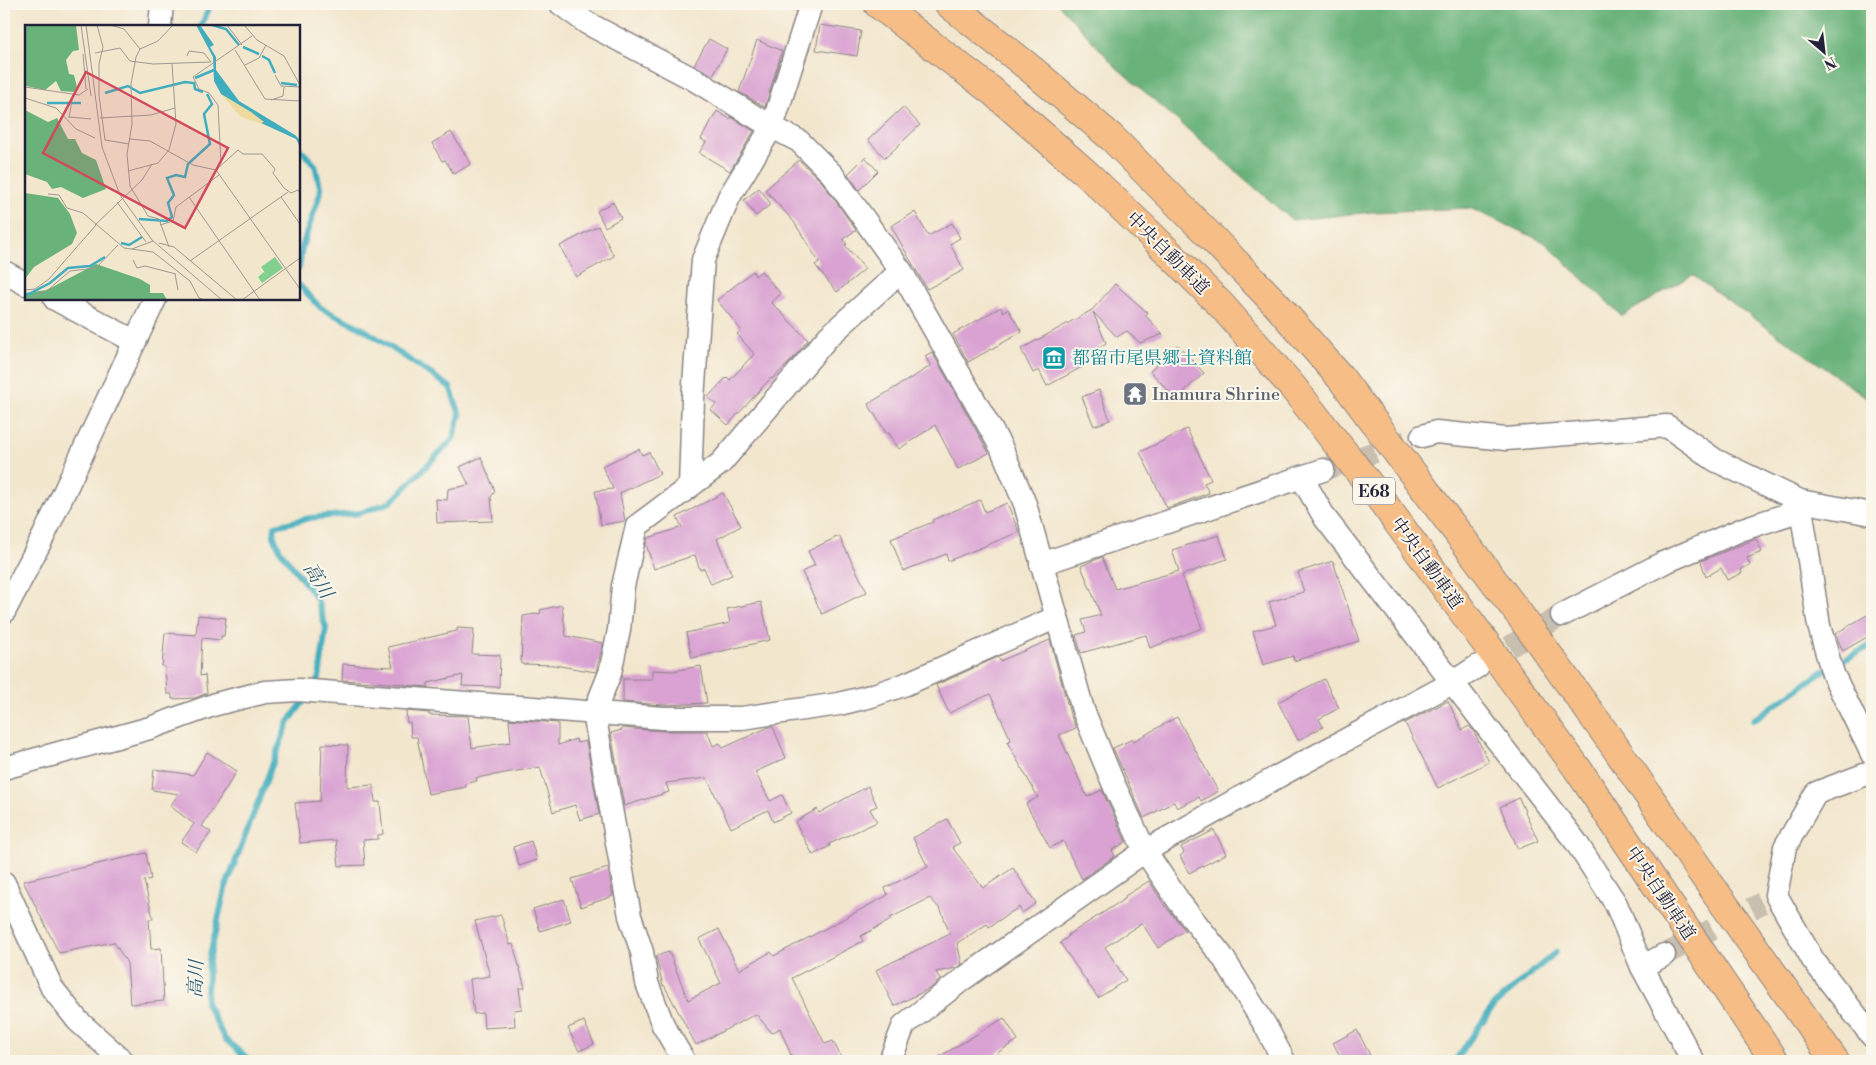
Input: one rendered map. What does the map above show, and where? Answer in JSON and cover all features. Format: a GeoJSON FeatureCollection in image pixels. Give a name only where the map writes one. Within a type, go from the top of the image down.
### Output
{"type":"FeatureCollection","features":[{"type":"Feature","properties":{"kind":"highway","name":"中央自動車道"},"geometry":{"type":"LineString","coordinates":[[878,4],[992,91],[1087,174],[1222,306],[1291,384],[1379,497],[1577,768],[1775,1061]]}},
{"type":"Feature","properties":{"kind":"highway","name":"E68"},"geometry":{"type":"LineString","coordinates":[[949,4],[1031,69],[1111,137],[1256,284],[1340,377],[1519,614],[1835,1061]]}},
{"type":"Feature","properties":{"kind":"street"},"geometry":{"type":"LineString","coordinates":[[160,25],[162,4]]}},
{"type":"Feature","properties":{"kind":"street"},"geometry":{"type":"LineString","coordinates":[[561,4],[587,23],[695,80],[772,127],[799,141],[832,174],[901,271],[1001,448],[1025,504],[1083,710],[1145,851],[1180,903],[1222,956],[1265,1025],[1284,1061]]}},
{"type":"Feature","properties":{"kind":"street"},"geometry":{"type":"LineString","coordinates":[[690,486],[693,399],[704,260],[729,197],[772,127],[811,4]]}},
{"type":"Feature","properties":{"kind":"street"},"geometry":{"type":"LineString","coordinates":[[684,1061],[664,1026],[647,983],[642,952],[630,916],[594,713],[610,673],[619,630],[623,586],[638,526],[721,463],[828,337],[901,271]]}},
{"type":"Feature","properties":{"kind":"street"},"geometry":{"type":"LineString","coordinates":[[4,272],[25,283]]}},
{"type":"Feature","properties":{"kind":"street"},"geometry":{"type":"LineString","coordinates":[[57,300],[134,341]]}},
{"type":"Feature","properties":{"kind":"street"},"geometry":{"type":"LineString","coordinates":[[4,612],[44,535],[154,300]]}},
{"type":"Feature","properties":{"kind":"street"},"geometry":{"type":"LineString","coordinates":[[1422,436],[1436,432],[1506,439],[1667,426],[1715,460],[1801,506],[1872,514]]}},
{"type":"Feature","properties":{"kind":"street"},"geometry":{"type":"LineString","coordinates":[[1042,564],[1323,470]]}},
{"type":"Feature","properties":{"kind":"street"},"geometry":{"type":"LineString","coordinates":[[1302,478],[1325,518],[1576,842],[1616,904],[1642,967],[1693,1061]]}},
{"type":"Feature","properties":{"kind":"street"},"geometry":{"type":"LineString","coordinates":[[1562,615],[1663,563],[1801,506]]}},
{"type":"Feature","properties":{"kind":"street"},"geometry":{"type":"LineString","coordinates":[[1801,506],[1819,626],[1831,665],[1872,754]]}},
{"type":"Feature","properties":{"kind":"street"},"geometry":{"type":"LineString","coordinates":[[4,768],[150,728],[216,704],[265,692],[298,690],[664,718],[742,718],[839,704],[871,696],[906,684],[1057,617]]}},
{"type":"Feature","properties":{"kind":"street"},"geometry":{"type":"LineString","coordinates":[[890,1061],[904,1025],[963,979],[1145,851],[1286,772],[1452,683],[1478,666]]}},
{"type":"Feature","properties":{"kind":"street"},"geometry":{"type":"LineString","coordinates":[[1872,772],[1816,793],[1785,847],[1769,899],[1872,1036]]}},
{"type":"Feature","properties":{"kind":"street"},"geometry":{"type":"LineString","coordinates":[[4,883],[52,988],[78,1021],[123,1061]]}},
{"type":"Feature","properties":{"kind":"street"},"geometry":{"type":"LineString","coordinates":[[1642,967],[1664,955]]}},
{"type":"Feature","properties":{"kind":"green space"},"geometry":{"type":"Polygon","coordinates":[[[1058,4],[1872,4],[1872,401],[1692,275],[1622,316],[1544,242],[1470,208],[1373,212],[1292,220],[1116,67],[1058,4]]]}},
{"type":"Feature","properties":{"kind":"building"},"geometry":{"type":"Polygon","coordinates":[[[820,25],[861,31],[857,56],[816,50],[820,25]]]}},
{"type":"Feature","properties":{"kind":"building"},"geometry":{"type":"Polygon","coordinates":[[[709,39],[727,49],[713,75],[694,65],[709,39]]]}},
{"type":"Feature","properties":{"kind":"building"},"geometry":{"type":"Polygon","coordinates":[[[757,40],[782,51],[765,107],[739,92],[757,40]]]}},
{"type":"Feature","properties":{"kind":"building"},"geometry":{"type":"Polygon","coordinates":[[[903,107],[920,125],[885,158],[868,140],[903,107]]]}},
{"type":"Feature","properties":{"kind":"building"},"geometry":{"type":"Polygon","coordinates":[[[717,111],[754,131],[730,171],[699,153],[706,142],[701,139],[717,111]]]}},
{"type":"Feature","properties":{"kind":"building"},"geometry":{"type":"Polygon","coordinates":[[[451,132],[471,164],[454,174],[445,160],[442,161],[432,143],[451,132]]]}},
{"type":"Feature","properties":{"kind":"building"},"geometry":{"type":"Polygon","coordinates":[[[865,157],[878,171],[859,190],[848,174],[865,157]]]}},
{"type":"Feature","properties":{"kind":"building"},"geometry":{"type":"Polygon","coordinates":[[[799,160],[822,182],[856,230],[843,239],[847,244],[845,245],[865,269],[837,292],[815,265],[819,262],[794,222],[765,190],[799,160]]]}},
{"type":"Feature","properties":{"kind":"building"},"geometry":{"type":"Polygon","coordinates":[[[759,188],[771,204],[756,216],[744,200],[759,188]]]}},
{"type":"Feature","properties":{"kind":"building"},"geometry":{"type":"Polygon","coordinates":[[[613,202],[621,218],[605,227],[597,211],[613,202]]]}},
{"type":"Feature","properties":{"kind":"building"},"geometry":{"type":"Polygon","coordinates":[[[915,212],[928,236],[952,223],[960,238],[950,244],[964,270],[927,289],[891,226],[915,212]]]}},
{"type":"Feature","properties":{"kind":"building"},"geometry":{"type":"Polygon","coordinates":[[[598,226],[614,256],[576,277],[560,246],[598,226]]]}},
{"type":"Feature","properties":{"kind":"building"},"geometry":{"type":"Polygon","coordinates":[[[753,271],[755,276],[761,271],[781,294],[771,302],[808,340],[790,362],[771,378],[728,425],[711,410],[716,404],[708,397],[727,377],[730,380],[754,354],[737,334],[741,330],[717,300],[753,271]]]}},
{"type":"Feature","properties":{"kind":"building"},"geometry":{"type":"Polygon","coordinates":[[[1115,284],[1148,313],[1145,315],[1163,334],[1140,343],[1127,331],[1117,337],[1093,312],[1106,343],[1078,360],[1082,367],[1047,386],[1039,370],[1033,373],[1021,349],[1092,310],[1115,284]]]}},
{"type":"Feature","properties":{"kind":"building"},"geometry":{"type":"Polygon","coordinates":[[[1001,307],[1003,312],[1008,309],[1022,332],[968,362],[953,334],[1001,307]]]}},
{"type":"Feature","properties":{"kind":"building"},"geometry":{"type":"Polygon","coordinates":[[[1178,345],[1204,373],[1176,399],[1150,371],[1178,345]]]}},
{"type":"Feature","properties":{"kind":"building"},"geometry":{"type":"Polygon","coordinates":[[[932,352],[989,453],[958,469],[935,425],[899,449],[868,404],[931,366],[925,356],[932,352]]]}},
{"type":"Feature","properties":{"kind":"building"},"geometry":{"type":"Polygon","coordinates":[[[1099,390],[1110,420],[1094,426],[1082,397],[1099,390]]]}},
{"type":"Feature","properties":{"kind":"building"},"geometry":{"type":"Polygon","coordinates":[[[1187,429],[1211,480],[1204,483],[1209,493],[1167,508],[1140,452],[1187,429]]]}},
{"type":"Feature","properties":{"kind":"building"},"geometry":{"type":"Polygon","coordinates":[[[639,449],[642,455],[649,452],[660,474],[620,493],[625,521],[601,525],[595,491],[613,489],[602,466],[639,449]]]}},
{"type":"Feature","properties":{"kind":"building"},"geometry":{"type":"Polygon","coordinates":[[[481,457],[495,491],[491,497],[493,521],[437,523],[436,499],[447,500],[448,489],[469,485],[460,467],[481,457]]]}},
{"type":"Feature","properties":{"kind":"building"},"geometry":{"type":"Polygon","coordinates":[[[723,493],[741,526],[717,539],[732,575],[711,584],[704,568],[700,570],[695,555],[654,569],[646,544],[648,538],[682,527],[677,517],[723,493]]]}},
{"type":"Feature","properties":{"kind":"building"},"geometry":{"type":"Polygon","coordinates":[[[980,500],[985,512],[1007,503],[1019,532],[948,561],[946,554],[903,571],[891,539],[980,500]]]}},
{"type":"Feature","properties":{"kind":"building"},"geometry":{"type":"Polygon","coordinates":[[[1219,535],[1227,559],[1182,575],[1202,628],[1150,648],[1146,635],[1081,653],[1076,635],[1086,632],[1082,620],[1101,615],[1081,566],[1102,557],[1115,589],[1179,571],[1172,550],[1219,535]]]}},
{"type":"Feature","properties":{"kind":"building"},"geometry":{"type":"Polygon","coordinates":[[[839,536],[867,592],[822,614],[802,572],[815,565],[808,551],[839,536]]]}},
{"type":"Feature","properties":{"kind":"building"},"geometry":{"type":"Polygon","coordinates":[[[1756,539],[1762,552],[1747,558],[1750,565],[1741,569],[1742,573],[1727,580],[1721,568],[1706,577],[1701,561],[1756,539]]]}},
{"type":"Feature","properties":{"kind":"building"},"geometry":{"type":"Polygon","coordinates":[[[1333,561],[1359,641],[1294,661],[1293,656],[1263,665],[1253,631],[1276,625],[1269,602],[1304,592],[1298,572],[1333,561]]]}},
{"type":"Feature","properties":{"kind":"building"},"geometry":{"type":"Polygon","coordinates":[[[761,602],[770,640],[692,658],[686,633],[730,623],[727,609],[761,602]]]}},
{"type":"Feature","properties":{"kind":"building"},"geometry":{"type":"Polygon","coordinates":[[[562,605],[566,636],[603,643],[596,672],[554,665],[521,664],[523,616],[541,613],[540,610],[562,605]]]}},
{"type":"Feature","properties":{"kind":"building"},"geometry":{"type":"Polygon","coordinates":[[[198,615],[226,618],[224,636],[221,636],[221,640],[202,638],[200,676],[205,675],[207,693],[195,698],[172,699],[172,694],[167,694],[165,667],[162,666],[165,633],[196,635],[198,615]]]}},
{"type":"Feature","properties":{"kind":"building"},"geometry":{"type":"Polygon","coordinates":[[[1867,615],[1872,624],[1872,634],[1843,651],[1835,634],[1867,615]]]}},
{"type":"Feature","properties":{"kind":"building"},"geometry":{"type":"Polygon","coordinates":[[[457,628],[474,629],[472,654],[500,655],[499,687],[462,686],[463,675],[428,683],[428,687],[342,680],[343,664],[393,667],[388,647],[457,631],[457,628]]]}},
{"type":"Feature","properties":{"kind":"building"},"geometry":{"type":"Polygon","coordinates":[[[1050,640],[1070,714],[1076,728],[1059,735],[1087,797],[1102,790],[1126,842],[1112,850],[1115,856],[1082,879],[1063,841],[1050,848],[1026,804],[1038,797],[1007,742],[1011,740],[990,694],[949,713],[936,685],[998,657],[1000,661],[1050,640]]]}},
{"type":"Feature","properties":{"kind":"building"},"geometry":{"type":"Polygon","coordinates":[[[701,666],[707,703],[664,705],[623,702],[623,679],[652,679],[652,670],[673,671],[701,666]]]}},
{"type":"Feature","properties":{"kind":"building"},"geometry":{"type":"Polygon","coordinates":[[[1324,679],[1339,708],[1319,719],[1323,727],[1298,740],[1278,702],[1324,679]]]}},
{"type":"Feature","properties":{"kind":"building"},"geometry":{"type":"Polygon","coordinates":[[[1448,701],[1462,730],[1469,726],[1473,730],[1489,762],[1438,788],[1405,723],[1448,701]]]}},
{"type":"Feature","properties":{"kind":"building"},"geometry":{"type":"Polygon","coordinates":[[[406,711],[429,713],[429,715],[468,716],[472,748],[511,742],[509,719],[558,723],[558,745],[576,739],[577,743],[586,741],[599,814],[580,820],[575,805],[553,812],[540,767],[476,778],[477,781],[465,784],[466,787],[428,794],[417,737],[411,737],[410,722],[407,723],[406,711]]]}},
{"type":"Feature","properties":{"kind":"building"},"geometry":{"type":"Polygon","coordinates":[[[1177,717],[1218,791],[1201,801],[1199,797],[1177,808],[1174,802],[1144,818],[1113,748],[1133,739],[1134,741],[1177,717]]]}},
{"type":"Feature","properties":{"kind":"building"},"geometry":{"type":"Polygon","coordinates":[[[769,727],[773,727],[786,758],[755,772],[770,801],[782,795],[791,813],[773,822],[768,810],[731,828],[707,778],[666,783],[669,792],[624,806],[611,733],[622,730],[622,728],[663,731],[707,731],[713,746],[720,743],[723,748],[769,727]]]}},
{"type":"Feature","properties":{"kind":"building"},"geometry":{"type":"Polygon","coordinates":[[[322,744],[348,745],[347,787],[373,785],[375,802],[380,802],[383,834],[378,835],[378,839],[363,840],[365,865],[339,866],[336,840],[300,843],[295,803],[320,801],[322,744]]]}},
{"type":"Feature","properties":{"kind":"building"},"geometry":{"type":"Polygon","coordinates":[[[207,752],[237,771],[202,826],[211,832],[196,852],[181,842],[194,824],[170,806],[179,794],[152,790],[154,769],[193,775],[207,752]]]}},
{"type":"Feature","properties":{"kind":"building"},"geometry":{"type":"Polygon","coordinates":[[[868,786],[877,806],[870,809],[877,822],[829,844],[830,846],[813,855],[795,822],[817,809],[819,813],[868,786]]]}},
{"type":"Feature","properties":{"kind":"building"},"geometry":{"type":"Polygon","coordinates":[[[1519,798],[1538,841],[1518,849],[1500,807],[1519,798]]]}},
{"type":"Feature","properties":{"kind":"building"},"geometry":{"type":"Polygon","coordinates":[[[947,819],[960,843],[952,847],[983,888],[1013,868],[1036,903],[1022,913],[1019,907],[989,927],[987,924],[957,943],[962,964],[956,968],[936,972],[940,980],[931,988],[894,1006],[876,970],[950,934],[941,910],[930,898],[890,918],[891,920],[861,936],[863,941],[792,978],[825,1044],[833,1041],[843,1061],[784,1061],[792,1058],[780,1028],[772,1033],[756,1014],[696,1045],[663,986],[656,956],[669,952],[688,1000],[721,983],[699,939],[719,929],[739,970],[771,952],[774,956],[888,895],[885,888],[928,867],[913,838],[947,819]]]}},
{"type":"Feature","properties":{"kind":"building"},"geometry":{"type":"Polygon","coordinates":[[[1214,830],[1226,854],[1189,873],[1180,856],[1184,853],[1181,847],[1214,830]]]}},
{"type":"Feature","properties":{"kind":"building"},"geometry":{"type":"Polygon","coordinates":[[[531,841],[537,860],[519,866],[513,847],[531,841]]]}},
{"type":"Feature","properties":{"kind":"building"},"geometry":{"type":"Polygon","coordinates":[[[146,853],[151,879],[144,881],[153,918],[149,919],[151,949],[161,948],[164,1001],[130,1004],[127,963],[114,942],[59,953],[23,881],[146,853]]]}},
{"type":"Feature","properties":{"kind":"building"},"geometry":{"type":"Polygon","coordinates":[[[608,868],[613,896],[581,907],[572,879],[608,868]]]}},
{"type":"Feature","properties":{"kind":"building"},"geometry":{"type":"Polygon","coordinates":[[[1149,881],[1166,907],[1185,930],[1158,948],[1142,923],[1105,947],[1126,980],[1098,998],[1060,943],[1068,935],[1149,881]]]}},
{"type":"Feature","properties":{"kind":"building"},"geometry":{"type":"Polygon","coordinates":[[[564,899],[571,921],[540,931],[533,909],[564,899]]]}},
{"type":"Feature","properties":{"kind":"building"},"geometry":{"type":"Polygon","coordinates":[[[501,915],[510,945],[513,944],[525,988],[519,988],[522,1009],[514,1010],[515,1026],[484,1028],[483,1013],[474,1014],[470,979],[490,976],[475,921],[501,915]]]}},
{"type":"Feature","properties":{"kind":"building"},"geometry":{"type":"Polygon","coordinates":[[[1004,1018],[1018,1040],[997,1053],[1002,1061],[932,1061],[1004,1018]]]}},
{"type":"Feature","properties":{"kind":"building"},"geometry":{"type":"Polygon","coordinates":[[[584,1021],[594,1044],[579,1051],[568,1028],[584,1021]]]}},
{"type":"Feature","properties":{"kind":"building"},"geometry":{"type":"Polygon","coordinates":[[[1357,1030],[1373,1061],[1343,1061],[1333,1043],[1357,1030]]]}},
{"type":"Feature","properties":{"kind":"waterway","name":"高川"},"geometry":{"type":"LineString","coordinates":[[201,25],[211,4]]}},
{"type":"Feature","properties":{"kind":"waterway","name":"高川"},"geometry":{"type":"LineString","coordinates":[[300,149],[315,165],[321,191],[302,247],[300,261]]}},
{"type":"Feature","properties":{"kind":"waterway","name":"高川"},"geometry":{"type":"LineString","coordinates":[[300,286],[321,308],[365,330],[450,387],[460,415],[453,439],[391,502],[360,513],[310,518],[275,526],[274,537],[280,550],[317,599],[326,628],[319,678],[314,687]]}},
{"type":"Feature","properties":{"kind":"waterway"},"geometry":{"type":"LineString","coordinates":[[1753,720],[1825,670],[1872,645]]}},
{"type":"Feature","properties":{"kind":"waterway","name":"高川"},"geometry":{"type":"LineString","coordinates":[[250,1061],[225,1039],[206,1003],[209,960],[225,889],[288,723],[308,695]]}},
{"type":"Feature","properties":{"kind":"waterway"},"geometry":{"type":"LineString","coordinates":[[1455,1061],[1494,1005],[1556,952]]}},
{"type":"Feature","properties":{"kind":"tunnel"},"geometry":{"type":"LineString","coordinates":[[1323,470],[1422,436]]}},
{"type":"Feature","properties":{"kind":"tunnel"},"geometry":{"type":"LineString","coordinates":[[1481,664],[1562,615]]}},
{"type":"Feature","properties":{"kind":"tunnel"},"geometry":{"type":"LineString","coordinates":[[1664,955],[1762,903]]}},
{"type":"Feature","properties":{"kind":"place","name":"都留市尾県郷土資料館"},"geometry":{"type":"Point","coordinates":[1054,358]}},
{"type":"Feature","properties":{"kind":"place","name":"Inamura Shrine"},"geometry":{"type":"Point","coordinates":[1135,394]}}]}
